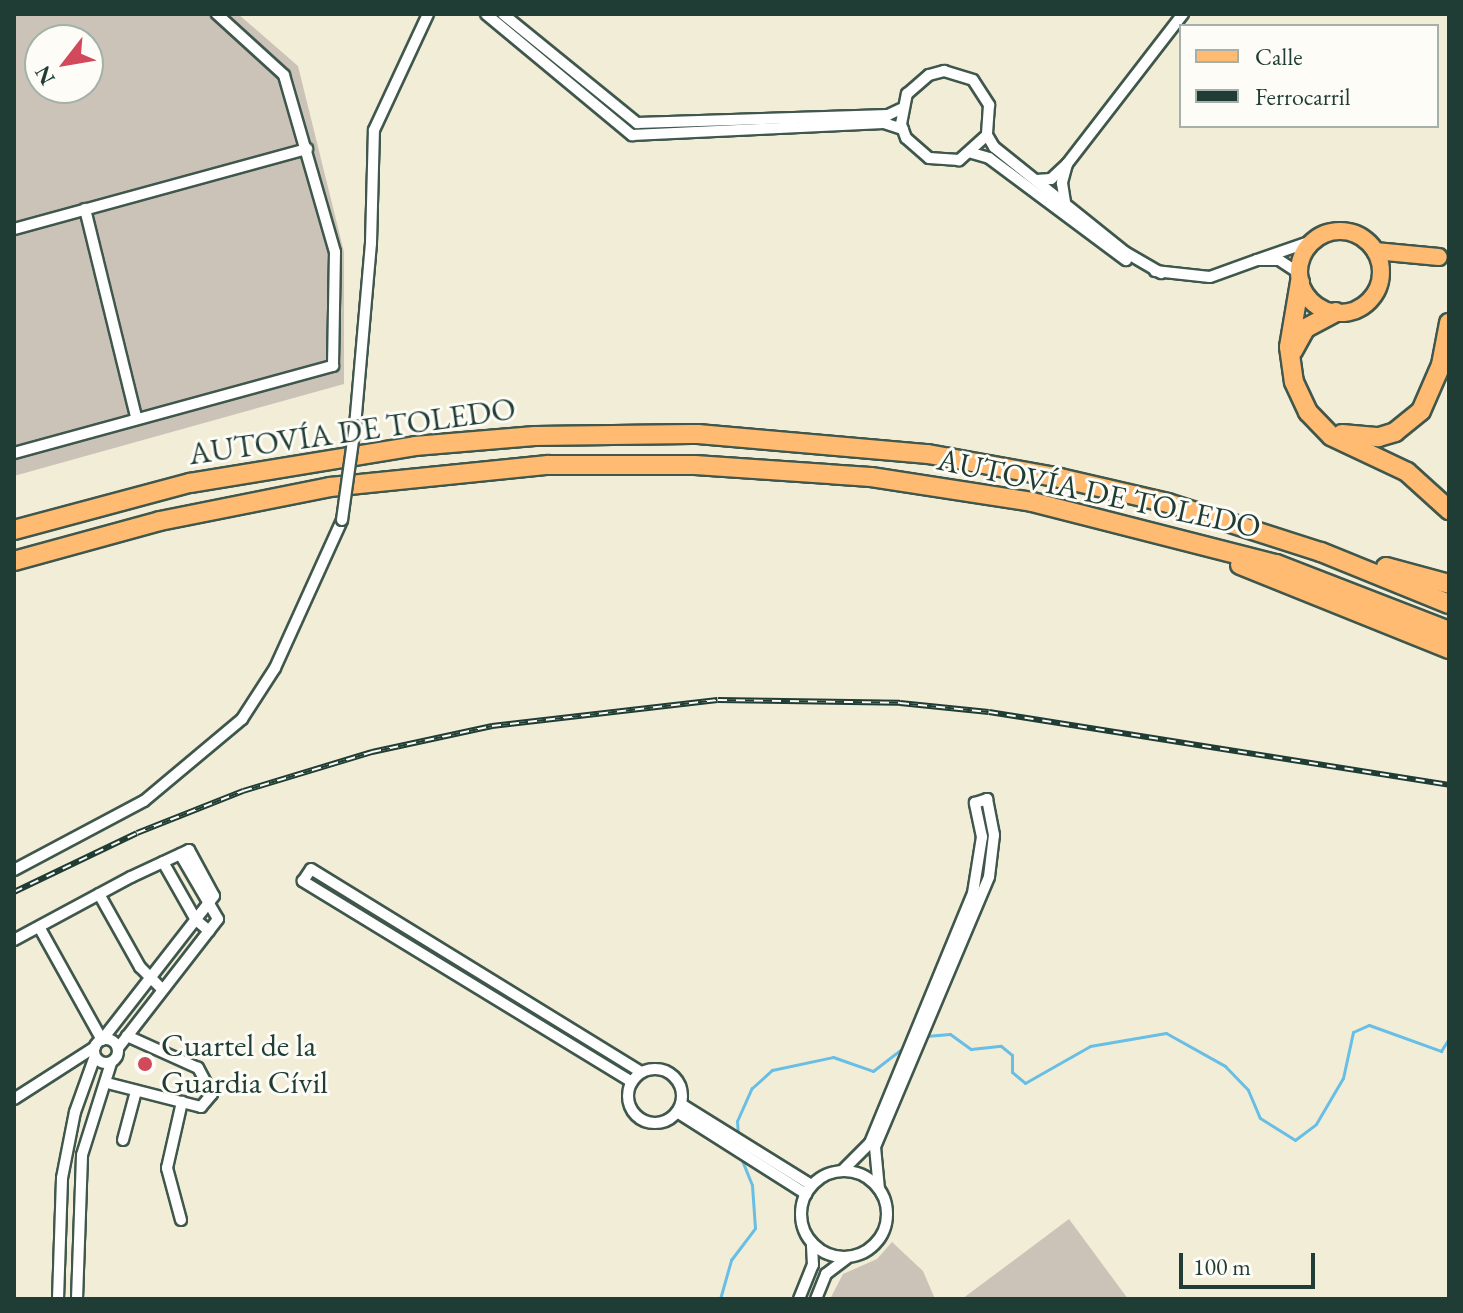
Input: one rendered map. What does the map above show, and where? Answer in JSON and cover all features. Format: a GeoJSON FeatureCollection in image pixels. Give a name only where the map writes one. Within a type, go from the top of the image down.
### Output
{"type":"FeatureCollection","features":[{"type":"Feature","properties":{"kind":"highway"},"geometry":{"type":"LineString","coordinates":[[1299,278],[1290,361],[1300,400],[1317,423],[1344,444],[1407,472],[1449,510]]}},
{"type":"Feature","properties":{"kind":"highway"},"geometry":{"type":"LineString","coordinates":[[1290,361],[1306,328],[1336,312]]}},
{"type":"Feature","properties":{"kind":"highway"},"geometry":{"type":"LineString","coordinates":[[1317,423],[1362,439],[1395,432],[1409,423],[1431,395],[1449,323]]}},
{"type":"Feature","properties":{"kind":"highway","name":"AUTOVÍA DE TOLEDO"},"geometry":{"type":"LineString","coordinates":[[14,530],[190,483],[415,446],[535,436],[698,434],[928,454],[1060,478],[1168,503],[1321,552],[1449,604]]}},
{"type":"Feature","properties":{"kind":"highway","name":"AUTOVÍA DE TOLEDO"},"geometry":{"type":"LineString","coordinates":[[14,561],[160,521],[317,489],[548,465],[695,465],[871,477],[1032,502],[1172,535],[1276,564],[1449,631]]}},
{"type":"Feature","properties":{"kind":"highway"},"geometry":{"type":"LineString","coordinates":[[14,520],[44,521]]}},
{"type":"Feature","properties":{"kind":"highway"},"geometry":{"type":"LineString","coordinates":[[1172,535],[1449,649]]}},
{"type":"Feature","properties":{"kind":"highway"},"geometry":{"type":"LineString","coordinates":[[1321,552],[1449,584]]}},
{"type":"Feature","properties":{"kind":"main road"},"geometry":{"type":"LineString","coordinates":[[1416,258],[1380,280],[1359,308],[1336,312],[1313,303],[1299,278],[1312,241],[1346,231],[1375,251],[1416,258],[1439,257]]}},
{"type":"Feature","properties":{"kind":"main road"},"geometry":{"type":"LineString","coordinates":[[1375,251],[1380,280]]}},
{"type":"Feature","properties":{"kind":"street"},"geometry":{"type":"LineString","coordinates":[[14,453],[136,417],[333,366],[335,252],[284,75],[217,14]]}},
{"type":"Feature","properties":{"kind":"street"},"geometry":{"type":"LineString","coordinates":[[14,870],[144,801],[242,719],[275,668],[342,520],[355,426],[371,243],[374,130],[428,14]]}},
{"type":"Feature","properties":{"kind":"street"},"geometry":{"type":"LineString","coordinates":[[486,14],[632,135],[884,123],[903,129]]}},
{"type":"Feature","properties":{"kind":"street"},"geometry":{"type":"LineString","coordinates":[[503,14],[637,123],[888,115],[901,109]]}},
{"type":"Feature","properties":{"kind":"street"},"geometry":{"type":"LineString","coordinates":[[1036,180],[1051,179],[1067,164],[1183,14]]}},
{"type":"Feature","properties":{"kind":"street"},"geometry":{"type":"LineString","coordinates":[[944,71],[959,74],[973,80],[989,105],[987,135],[972,153],[959,160],[929,158],[916,150],[903,129],[901,109],[916,82],[944,71]]}},
{"type":"Feature","properties":{"kind":"street"},"geometry":{"type":"LineString","coordinates":[[987,135],[1001,154],[1161,273]]}},
{"type":"Feature","properties":{"kind":"street"},"geometry":{"type":"LineString","coordinates":[[14,229],[307,149]]}},
{"type":"Feature","properties":{"kind":"street"},"geometry":{"type":"LineString","coordinates":[[972,153],[989,158],[1115,253],[1161,273],[1210,277],[1312,241]]}},
{"type":"Feature","properties":{"kind":"street"},"geometry":{"type":"LineString","coordinates":[[1065,203],[1062,183],[1067,164]]}},
{"type":"Feature","properties":{"kind":"street"},"geometry":{"type":"LineString","coordinates":[[85,209],[136,417]]}},
{"type":"Feature","properties":{"kind":"street"},"geometry":{"type":"LineString","coordinates":[[1257,260],[1279,260],[1299,278]]}},
{"type":"Feature","properties":{"kind":"street"},"geometry":{"type":"LineString","coordinates":[[799,1299],[813,1265],[812,1243],[800,1215],[808,1189],[843,1170],[870,1143],[973,893],[982,837],[975,803],[987,799],[994,835],[989,877],[875,1147],[879,1189]]}},
{"type":"Feature","properties":{"kind":"street"},"geometry":{"type":"LineString","coordinates":[[14,940],[180,854],[211,900],[218,919],[161,988],[118,1048],[111,1063],[82,1155],[77,1299]]}},
{"type":"Feature","properties":{"kind":"street"},"geometry":{"type":"LineString","coordinates":[[163,862],[196,920],[209,931]]}},
{"type":"Feature","properties":{"kind":"street"},"geometry":{"type":"LineString","coordinates":[[632,1082],[303,881],[311,869],[641,1072]]}},
{"type":"Feature","properties":{"kind":"street"},"geometry":{"type":"LineString","coordinates":[[99,894],[148,976],[161,988]]}},
{"type":"Feature","properties":{"kind":"street"},"geometry":{"type":"LineString","coordinates":[[58,1299],[62,1178],[75,1112],[97,1048],[148,976],[211,900]]}},
{"type":"Feature","properties":{"kind":"street"},"geometry":{"type":"LineString","coordinates":[[39,927],[97,1048],[111,1063]]}},
{"type":"Feature","properties":{"kind":"street"},"geometry":{"type":"LineString","coordinates":[[111,1084],[201,1107],[212,1094],[198,1068],[127,1036]]}},
{"type":"Feature","properties":{"kind":"street"},"geometry":{"type":"LineString","coordinates":[[14,1099],[97,1048],[118,1048]]}},
{"type":"Feature","properties":{"kind":"street"},"geometry":{"type":"LineString","coordinates":[[653,1068],[670,1073],[681,1087],[679,1108],[662,1122],[644,1120],[628,1099],[632,1082],[641,1072],[653,1068]]}},
{"type":"Feature","properties":{"kind":"street"},"geometry":{"type":"LineString","coordinates":[[123,1140],[136,1091]]}},
{"type":"Feature","properties":{"kind":"street"},"geometry":{"type":"LineString","coordinates":[[181,1220],[167,1168],[182,1102]]}},
{"type":"Feature","properties":{"kind":"street"},"geometry":{"type":"LineString","coordinates":[[679,1108],[808,1189]]}},
{"type":"Feature","properties":{"kind":"street"},"geometry":{"type":"LineString","coordinates":[[737,1143],[746,1156],[808,1189]]}},
{"type":"Feature","properties":{"kind":"street"},"geometry":{"type":"LineString","coordinates":[[812,1243],[834,1256],[849,1257],[863,1253],[883,1231],[886,1202],[879,1189],[869,1178],[843,1170]]}},
{"type":"Feature","properties":{"kind":"street"},"geometry":{"type":"LineString","coordinates":[[816,1299],[826,1274],[849,1257]]}},
{"type":"Feature","properties":{"kind":"shaded area"},"geometry":{"type":"Polygon","coordinates":[[[14,14],[238,14],[298,66],[344,252],[344,384],[14,476],[14,14]]]}},
{"type":"Feature","properties":{"kind":"shaded area"},"geometry":{"type":"Polygon","coordinates":[[[1069,1219],[1128,1299],[962,1299],[1069,1219]]]}},
{"type":"Feature","properties":{"kind":"shaded area"},"geometry":{"type":"Polygon","coordinates":[[[892,1242],[923,1271],[935,1299],[830,1299],[843,1274],[877,1259],[892,1242]]]}},
{"type":"Feature","properties":{"kind":"waterway"},"geometry":{"type":"LineString","coordinates":[[926,1036],[950,1034],[971,1049],[1001,1046],[1012,1055],[1012,1072],[1025,1083],[1090,1046],[1166,1033],[1225,1066],[1248,1090],[1260,1118],[1295,1140],[1316,1124],[1343,1078],[1353,1032],[1369,1025],[1441,1051],[1449,1038]]}},
{"type":"Feature","properties":{"kind":"waterway"},"geometry":{"type":"LineString","coordinates":[[738,1135],[737,1121],[752,1088],[772,1070],[833,1057],[873,1071],[908,1044]]}},
{"type":"Feature","properties":{"kind":"waterway"},"geometry":{"type":"LineString","coordinates":[[720,1299],[731,1260],[755,1228],[752,1185],[740,1155]]}},
{"type":"Feature","properties":{"kind":"railway"},"geometry":{"type":"LineString","coordinates":[[14,892],[137,833],[243,791],[372,752],[492,726],[718,700],[900,703],[989,712],[1449,785]]}},
{"type":"Feature","properties":{"kind":"place","name":"Cuartel de la Guardia Cívil"},"geometry":{"type":"Point","coordinates":[145,1064]}}]}
